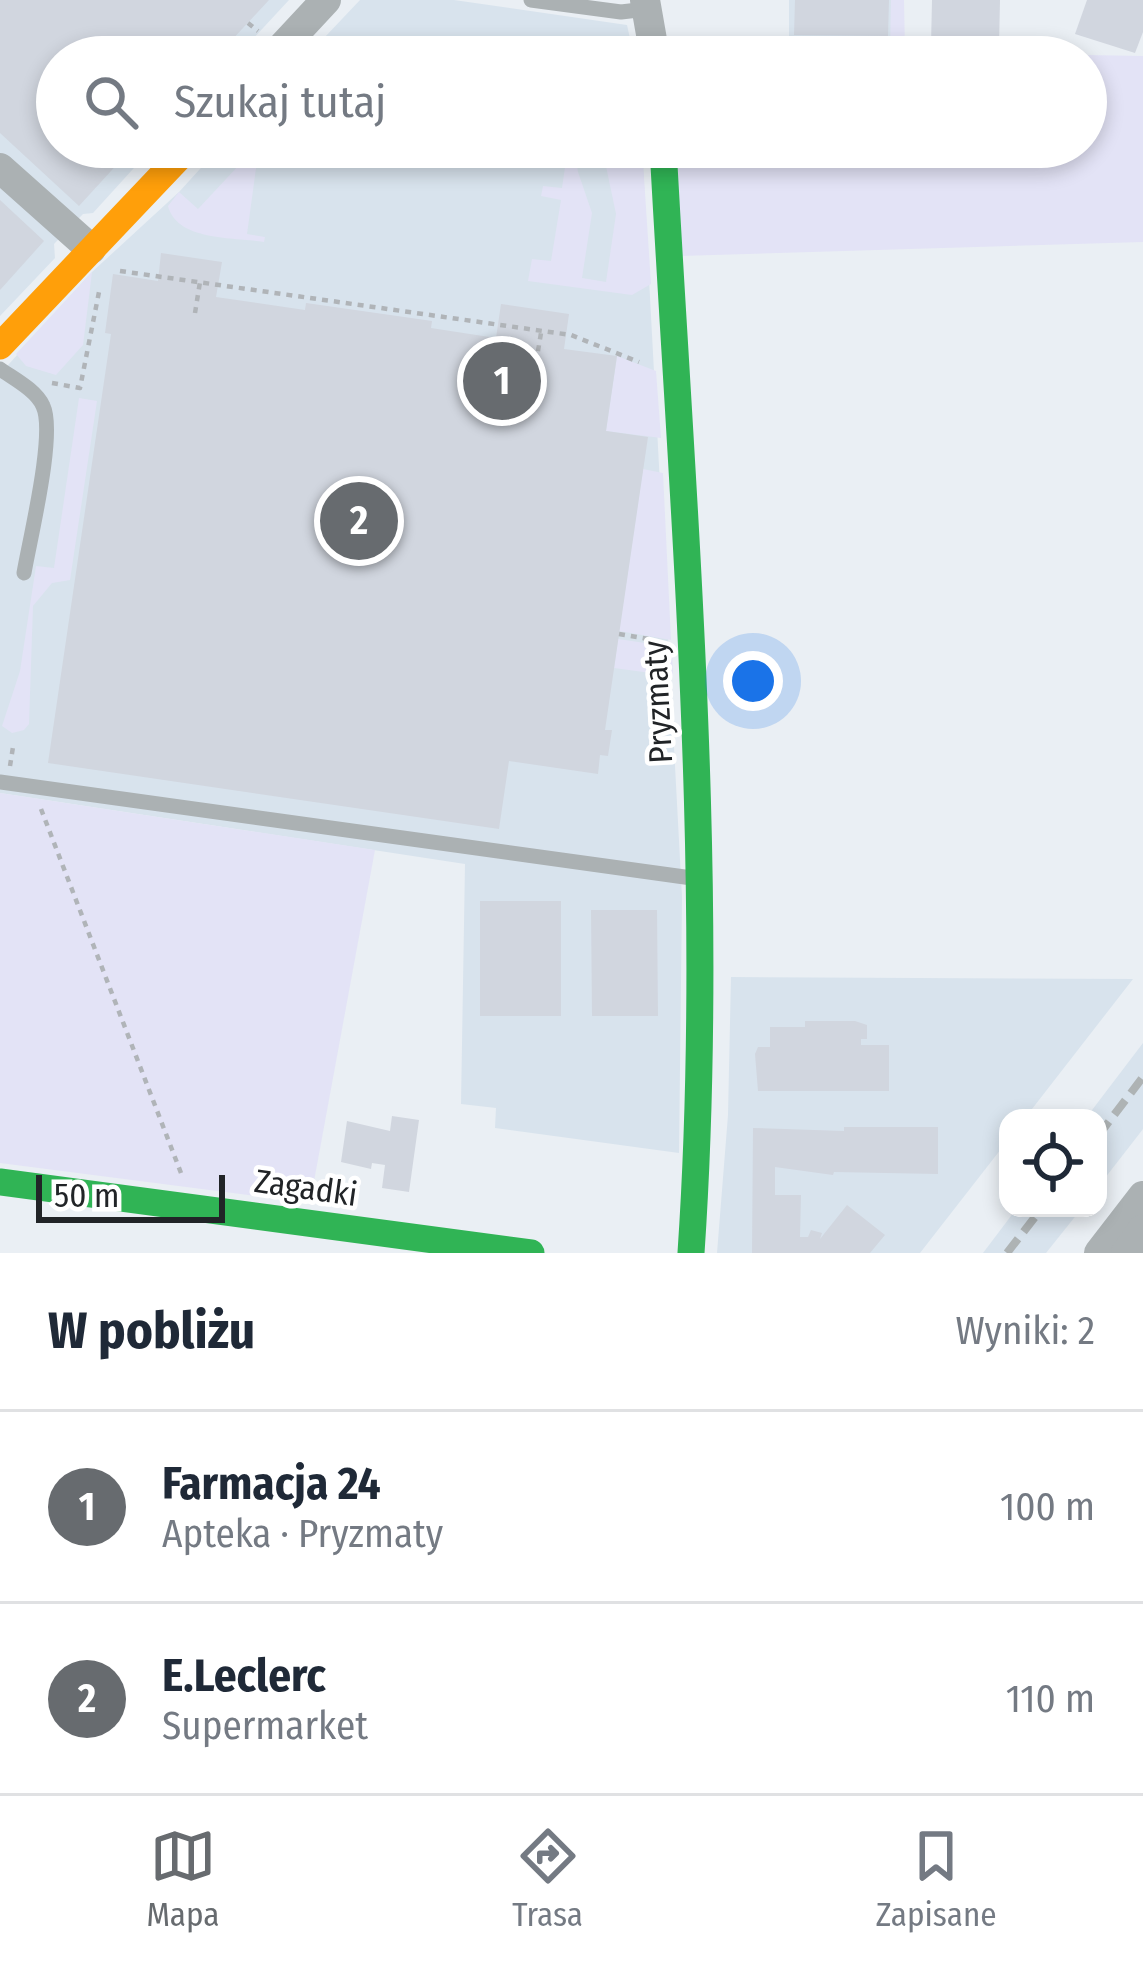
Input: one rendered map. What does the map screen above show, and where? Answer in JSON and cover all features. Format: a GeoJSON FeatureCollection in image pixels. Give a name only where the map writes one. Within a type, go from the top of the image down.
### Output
{"type":"FeatureCollection","features":[{"type":"Feature","properties":{"kind":"street"},"geometry":{"type":"LineString","coordinates":[[281,36],[326,0]]}},
{"type":"Feature","properties":{"kind":"street"},"geometry":{"type":"LineString","coordinates":[[646,4],[651,36]]}},
{"type":"Feature","properties":{"kind":"street"},"geometry":{"type":"LineString","coordinates":[[0,168],[97,259]]}},
{"type":"Feature","properties":{"kind":"street"},"geometry":{"type":"LineString","coordinates":[[0,346],[97,259],[172,168]]}},
{"type":"Feature","properties":{"kind":"street","name":"Pryzmaty"},"geometry":{"type":"LineString","coordinates":[[664,168],[702,879],[701,1105],[691,1253]]}},
{"type":"Feature","properties":{"kind":"street","name":"Zagadki"},"geometry":{"type":"LineString","coordinates":[[0,1182],[531,1253]]}},
{"type":"Feature","properties":{"kind":"street"},"geometry":{"type":"LineString","coordinates":[[1099,1253],[1143,1196]]}},
{"type":"Feature","properties":{"kind":"street"},"geometry":{"type":"LineString","coordinates":[[1126,1253],[1143,1229]]}},
{"type":"Feature","properties":{"kind":"lane"},"geometry":{"type":"LineString","coordinates":[[531,0],[621,12],[646,4]]}},
{"type":"Feature","properties":{"kind":"lane"},"geometry":{"type":"LineString","coordinates":[[0,369],[39,398],[45,410],[46,440],[24,573]]}},
{"type":"Feature","properties":{"kind":"lane"},"geometry":{"type":"LineString","coordinates":[[0,782],[702,879]]}},
{"type":"Feature","properties":{"kind":"path"},"geometry":{"type":"LineString","coordinates":[[248,22],[260,36]]}},
{"type":"Feature","properties":{"kind":"path"},"geometry":{"type":"LineString","coordinates":[[97,259],[200,282],[571,335],[659,370]]}},
{"type":"Feature","properties":{"kind":"path"},"geometry":{"type":"LineString","coordinates":[[195,313],[200,282]]}},
{"type":"Feature","properties":{"kind":"path"},"geometry":{"type":"LineString","coordinates":[[80,388],[100,288]]}},
{"type":"Feature","properties":{"kind":"path"},"geometry":{"type":"LineString","coordinates":[[536,363],[541,331]]}},
{"type":"Feature","properties":{"kind":"path"},"geometry":{"type":"LineString","coordinates":[[619,634],[671,643]]}},
{"type":"Feature","properties":{"kind":"path"},"geometry":{"type":"LineString","coordinates":[[32,787],[187,1188]]}},
{"type":"Feature","properties":{"kind":"shaded area"},"geometry":{"type":"Polygon","coordinates":[[[0,0],[289,0],[256,36],[36,36],[36,168],[134,168],[93,213],[83,214],[54,244],[55,258],[0,316],[0,0]]]}},
{"type":"Feature","properties":{"kind":"shaded area"},"geometry":{"type":"Polygon","coordinates":[[[360,0],[454,0],[627,25],[629,36],[326,36],[360,0]]]}},
{"type":"Feature","properties":{"kind":"shaded area"},"geometry":{"type":"Polygon","coordinates":[[[789,0],[891,0],[891,36],[789,36],[789,0]]]}},
{"type":"Feature","properties":{"kind":"shaded area"},"geometry":{"type":"Polygon","coordinates":[[[891,0],[904,0],[905,36],[890,36],[891,0]]]}},
{"type":"Feature","properties":{"kind":"shaded area"},"geometry":{"type":"Polygon","coordinates":[[[1107,55],[1143,56],[1143,242],[680,256],[675,168],[1107,168],[1107,55]]]}},
{"type":"Feature","properties":{"kind":"shaded area"},"geometry":{"type":"Polygon","coordinates":[[[201,168],[643,168],[682,897],[679,1153],[495,1128],[496,1108],[461,1104],[465,864],[0,793],[0,374],[92,272],[201,168]]]}},
{"type":"Feature","properties":{"kind":"shaded area"},"geometry":{"type":"Polygon","coordinates":[[[236,168],[256,168],[247,234],[265,237],[264,242],[194,231],[182,226],[168,206],[179,192],[198,209],[236,168]]]}},
{"type":"Feature","properties":{"kind":"shaded area"},"geometry":{"type":"Polygon","coordinates":[[[565,168],[577,168],[592,213],[582,278],[606,282],[616,214],[606,168],[643,168],[651,284],[632,295],[528,281],[532,259],[551,261],[561,200],[541,196],[543,186],[562,188],[565,168]]]}},
{"type":"Feature","properties":{"kind":"shaded area"},"geometry":{"type":"Polygon","coordinates":[[[92,272],[83,345],[56,375],[26,366],[16,354],[92,272]]]}},
{"type":"Feature","properties":{"kind":"shaded area"},"geometry":{"type":"Polygon","coordinates":[[[617,356],[656,371],[661,438],[606,431],[617,356]]]}},
{"type":"Feature","properties":{"kind":"shaded area"},"geometry":{"type":"Polygon","coordinates":[[[79,398],[97,401],[70,580],[52,583],[33,606],[29,724],[12,733],[2,726],[20,671],[36,566],[54,568],[79,398]]]}},
{"type":"Feature","properties":{"kind":"shaded area"},"geometry":{"type":"Polygon","coordinates":[[[643,469],[663,473],[671,640],[619,631],[643,469]]]}},
{"type":"Feature","properties":{"kind":"shaded area"},"geometry":{"type":"Polygon","coordinates":[[[618,639],[672,647],[673,676],[614,668],[618,639]]]}},
{"type":"Feature","properties":{"kind":"shaded area"},"geometry":{"type":"Polygon","coordinates":[[[0,793],[375,850],[310,1203],[0,1163],[0,793]]]}},
{"type":"Feature","properties":{"kind":"shaded area"},"geometry":{"type":"Polygon","coordinates":[[[731,977],[1133,979],[1032,1109],[999,1109],[999,1152],[920,1253],[717,1253],[728,1115],[731,977]]]}},
{"type":"Feature","properties":{"kind":"shaded area"},"geometry":{"type":"Polygon","coordinates":[[[1143,1043],[1143,1129],[1107,1175],[1107,1109],[1093,1109],[1143,1043]]]}},
{"type":"Feature","properties":{"kind":"shaded area"},"geometry":{"type":"Polygon","coordinates":[[[1010,1217],[1075,1217],[1046,1253],[983,1253],[1010,1217]]]}},
{"type":"Feature","properties":{"kind":"building"},"geometry":{"type":"Polygon","coordinates":[[[0,0],[269,0],[236,36],[36,36],[36,166],[0,133],[0,0]]]}},
{"type":"Feature","properties":{"kind":"building"},"geometry":{"type":"Polygon","coordinates":[[[795,0],[889,0],[888,36],[794,35],[795,0]]]}},
{"type":"Feature","properties":{"kind":"building"},"geometry":{"type":"Polygon","coordinates":[[[932,0],[1000,0],[999,36],[931,36],[932,0]]]}},
{"type":"Feature","properties":{"kind":"building"},"geometry":{"type":"Polygon","coordinates":[[[1087,0],[1143,0],[1143,32],[1135,53],[1107,44],[1107,36],[1075,34],[1087,0]]]}},
{"type":"Feature","properties":{"kind":"building"},"geometry":{"type":"Polygon","coordinates":[[[38,168],[114,168],[79,206],[38,168]]]}},
{"type":"Feature","properties":{"kind":"building"},"geometry":{"type":"Polygon","coordinates":[[[0,200],[44,241],[0,290],[0,200]]]}},
{"type":"Feature","properties":{"kind":"building"},"geometry":{"type":"Polygon","coordinates":[[[161,253],[222,262],[216,297],[305,310],[306,303],[432,321],[431,328],[496,338],[501,304],[569,314],[564,349],[617,356],[606,431],[648,437],[605,730],[612,730],[608,756],[600,755],[598,774],[509,761],[499,829],[48,763],[111,334],[105,333],[113,274],[158,281],[161,253]]]}},
{"type":"Feature","properties":{"kind":"building"},"geometry":{"type":"Polygon","coordinates":[[[480,901],[561,901],[561,1016],[480,1016],[480,901]]]}},
{"type":"Feature","properties":{"kind":"building"},"geometry":{"type":"Polygon","coordinates":[[[591,910],[657,910],[658,1016],[592,1016],[591,910]]]}},
{"type":"Feature","properties":{"kind":"building"},"geometry":{"type":"Polygon","coordinates":[[[805,1021],[867,1025],[867,1039],[861,1039],[861,1045],[889,1045],[889,1091],[758,1091],[755,1054],[758,1047],[770,1047],[770,1027],[805,1027],[805,1021]]]}},
{"type":"Feature","properties":{"kind":"building"},"geometry":{"type":"Polygon","coordinates":[[[392,1116],[419,1120],[409,1192],[382,1188],[385,1165],[372,1163],[371,1169],[341,1162],[347,1121],[390,1131],[392,1116]]]}},
{"type":"Feature","properties":{"kind":"building"},"geometry":{"type":"Polygon","coordinates":[[[844,1127],[938,1127],[938,1174],[833,1175],[775,1167],[775,1195],[801,1195],[800,1237],[808,1237],[811,1230],[822,1233],[820,1239],[847,1205],[885,1235],[870,1253],[752,1253],[753,1128],[844,1131],[844,1127]]]}},
{"type":"Feature","properties":{"kind":"railway"},"geometry":{"type":"LineString","coordinates":[[1107,1124],[1143,1077]]}},
{"type":"Feature","properties":{"kind":"railway"},"geometry":{"type":"LineString","coordinates":[[1007,1253],[1035,1217]]}},
{"type":"Feature","properties":{"kind":"traffic: fast"},"geometry":{"type":"LineString","coordinates":[[664,168],[698,838],[698,1115],[691,1253]]}},
{"type":"Feature","properties":{"kind":"traffic: fast"},"geometry":{"type":"LineString","coordinates":[[0,1182],[531,1253]]}},
{"type":"Feature","properties":{"kind":"traffic: slow"},"geometry":{"type":"LineString","coordinates":[[0,346],[169,168]]}},
{"type":"Feature","properties":{"kind":"place","name":"Farmacja 24"},"geometry":{"type":"Point","coordinates":[502,381]}},
{"type":"Feature","properties":{"kind":"place","name":"E.Leclerc"},"geometry":{"type":"Point","coordinates":[359,521]}}]}
